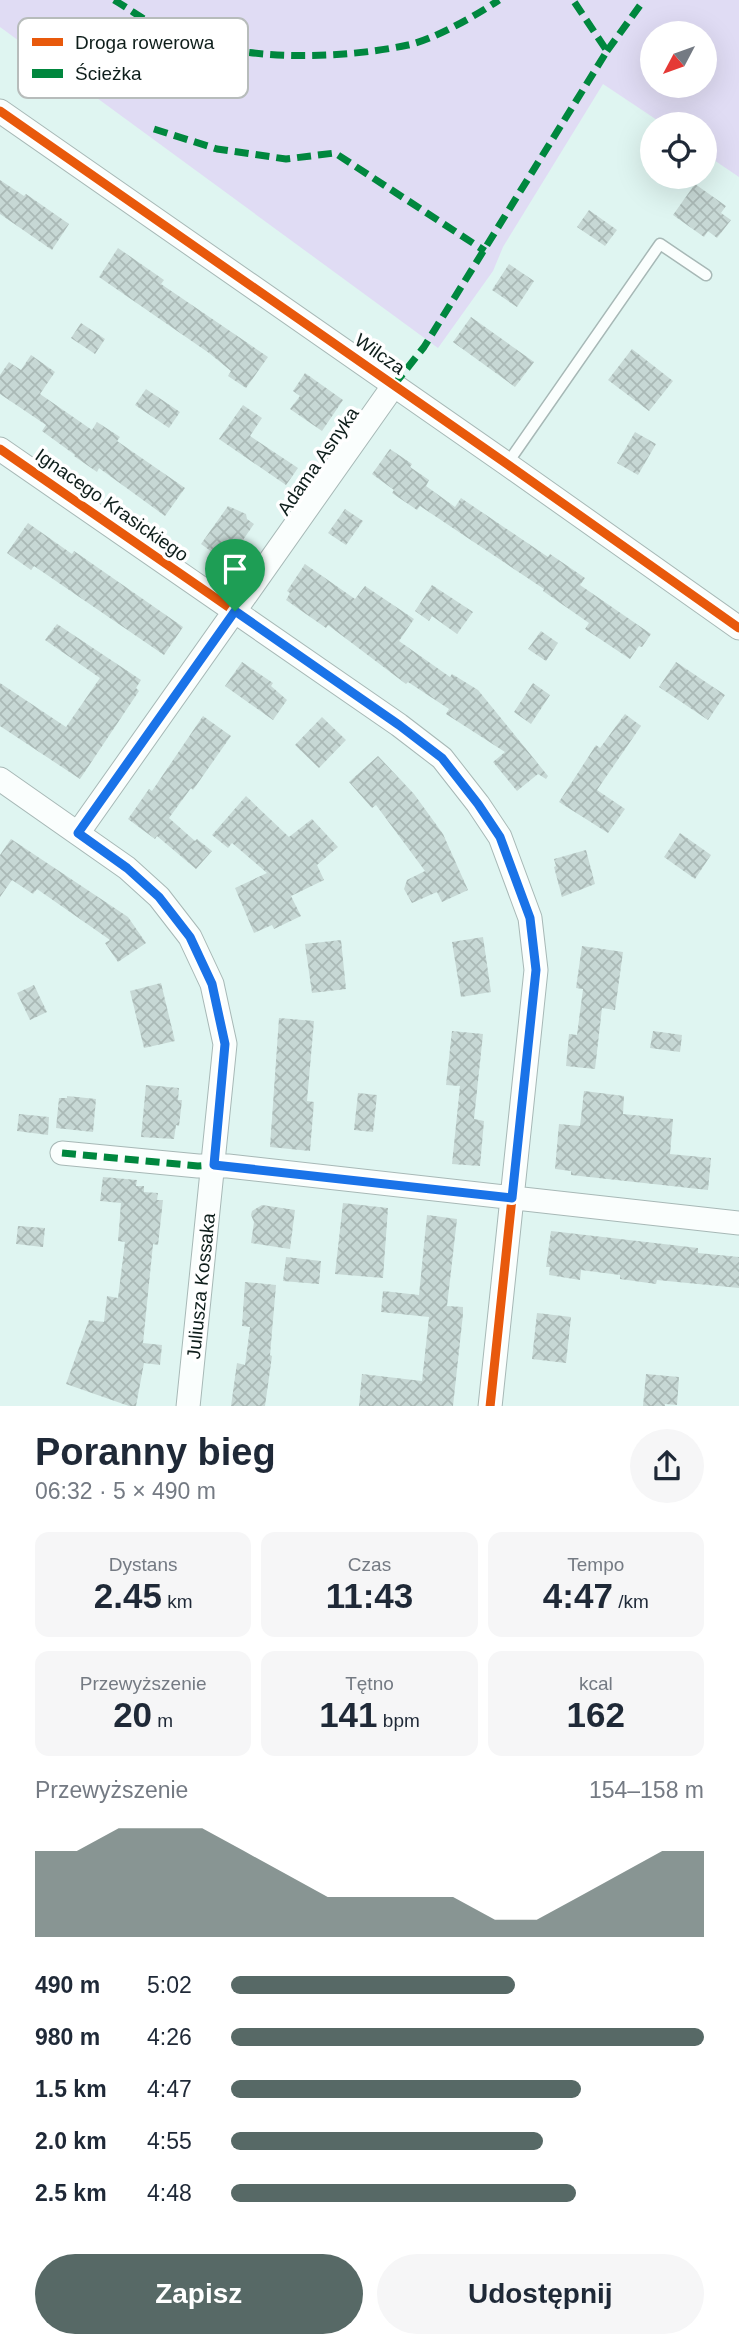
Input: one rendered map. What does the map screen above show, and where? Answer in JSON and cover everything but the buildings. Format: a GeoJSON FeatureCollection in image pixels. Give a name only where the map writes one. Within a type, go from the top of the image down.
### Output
{"type":"FeatureCollection","features":[{"type":"Feature","properties":{"kind":"street","name":"Wilcza"},"geometry":{"type":"LineString","coordinates":[[0,111],[394,384],[739,628]]}},
{"type":"Feature","properties":{"kind":"street","name":"Adama Asnyka"},"geometry":{"type":"LineString","coordinates":[[78,833],[394,384]]}},
{"type":"Feature","properties":{"kind":"street","name":"Ignacego Krasickiego"},"geometry":{"type":"LineString","coordinates":[[0,449],[399,725],[442,758],[500,837],[530,918],[536,970],[489,1406]]}},
{"type":"Feature","properties":{"kind":"street","name":"Juliusza Kossaka"},"geometry":{"type":"LineString","coordinates":[[0,779],[127,868],[159,897],[190,937],[212,984],[225,1044],[188,1406]]}},
{"type":"Feature","properties":{"kind":"street"},"geometry":{"type":"LineString","coordinates":[[62,1153],[198,1166],[214,1165],[739,1223]]}},
{"type":"Feature","properties":{"kind":"lane"},"geometry":{"type":"LineString","coordinates":[[507,464],[660,244],[705,275]]}},
{"type":"Feature","properties":{"kind":"shaded area"},"geometry":{"type":"Polygon","coordinates":[[[0,0],[739,0],[739,177],[717,162],[717,112],[645,112],[603,84],[503,247],[493,271],[438,348],[97,98],[248,98],[248,18],[18,18],[18,40],[0,27],[0,0]]]}},
{"type":"Feature","properties":{"kind":"marked path"},"geometry":{"type":"LineString","coordinates":[[114,0],[143,18]]}},
{"type":"Feature","properties":{"kind":"marked path"},"geometry":{"type":"LineString","coordinates":[[248,53],[321,55],[408,45],[442,33],[499,0]]}},
{"type":"Feature","properties":{"kind":"marked path"},"geometry":{"type":"LineString","coordinates":[[394,385],[424,347],[607,51],[573,0]]}},
{"type":"Feature","properties":{"kind":"marked path"},"geometry":{"type":"LineString","coordinates":[[607,51],[644,0]]}},
{"type":"Feature","properties":{"kind":"marked path"},"geometry":{"type":"LineString","coordinates":[[154,129],[217,149],[286,159],[335,153],[485,251]]}},
{"type":"Feature","properties":{"kind":"marked path"},"geometry":{"type":"LineString","coordinates":[[62,1153],[198,1166],[214,1165]]}},
{"type":"Feature","properties":{"kind":"cycle path"},"geometry":{"type":"LineString","coordinates":[[0,111],[739,628]]}},
{"type":"Feature","properties":{"kind":"cycle path"},"geometry":{"type":"LineString","coordinates":[[0,449],[399,725],[442,758],[500,837],[530,918],[536,970],[490,1406]]}},
{"type":"Feature","properties":{"kind":"route"},"geometry":{"type":"LineString","coordinates":[[235,611],[442,758],[500,837],[530,918],[536,970],[512,1198],[214,1165],[225,1044],[212,984],[190,937],[159,897],[127,868],[78,833],[235,611]]}}]}
